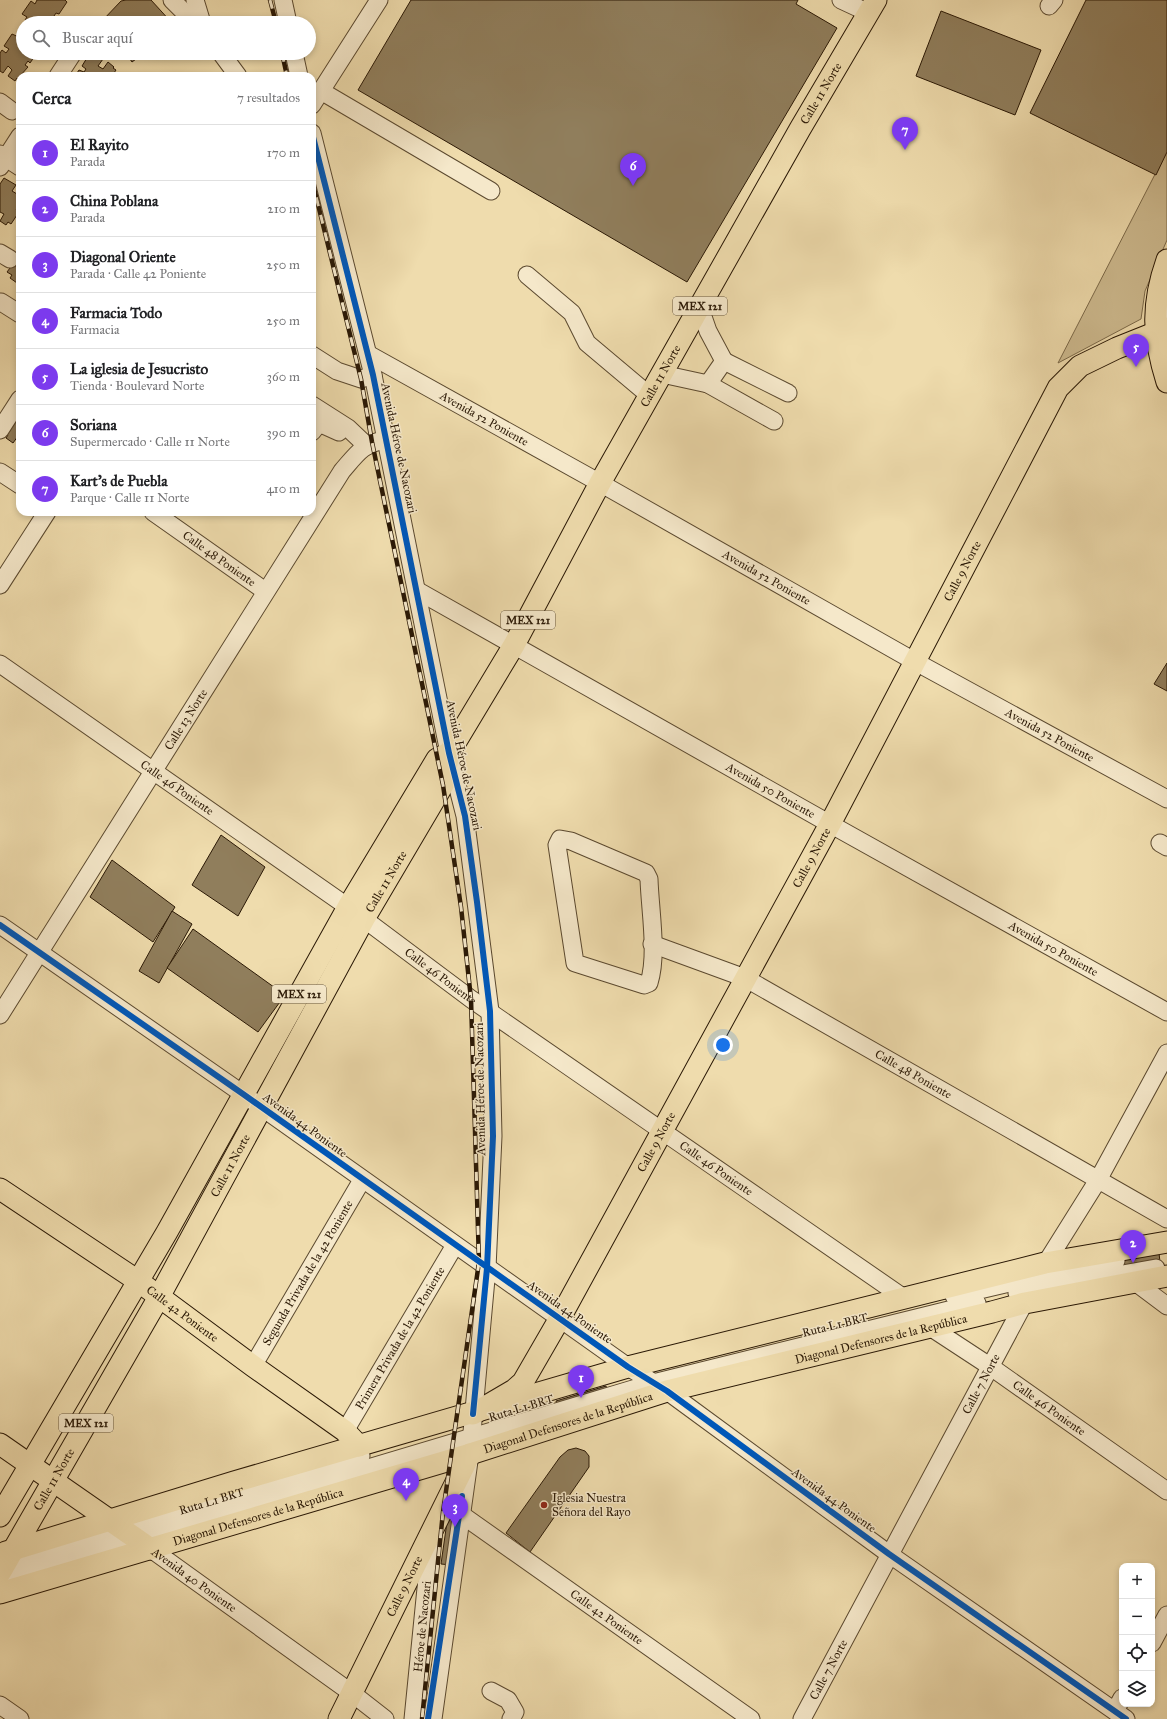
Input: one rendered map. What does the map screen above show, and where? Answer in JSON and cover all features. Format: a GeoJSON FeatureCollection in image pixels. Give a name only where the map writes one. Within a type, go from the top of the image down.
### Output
{"type":"FeatureCollection","features":[{"type":"Feature","properties":{"kind":"main road","name":"Calle 11 Norte"},"geometry":{"type":"LineString","coordinates":[[3,1564],[53,1482],[159,1297],[364,919],[443,785],[450,753],[514,645],[600,483],[700,308],[800,128],[872,6]]}},
{"type":"Feature","properties":{"kind":"main road"},"geometry":{"type":"LineString","coordinates":[[1167,260],[1155,302],[1163,325],[1160,361],[1167,382]]}},
{"type":"Feature","properties":{"kind":"main road","name":"Calle 9 Norte"},"geometry":{"type":"LineString","coordinates":[[339,1719],[353,1694],[432,1534],[472,1432],[523,1382],[560,1318],[830,824],[1058,388],[1080,366],[1163,325]]}},
{"type":"Feature","properties":{"kind":"main road","name":"Calle 11 Norte"},"geometry":{"type":"LineString","coordinates":[[0,1516],[138,1280],[348,907],[437,760],[450,753]]}},
{"type":"Feature","properties":{"kind":"main road","name":"Calle 42 Poniente"},"geometry":{"type":"LineString","coordinates":[[0,1188],[138,1280],[253,1366],[345,1431],[359,1446]]}},
{"type":"Feature","properties":{"kind":"main road","name":"Diagonal Defensores de la República"},"geometry":{"type":"LineString","coordinates":[[3,1564],[129,1534],[472,1432],[660,1387],[930,1327],[1035,1282],[1167,1242]]}},
{"type":"Feature","properties":{"kind":"main road","name":"Diagonal Defensores de la República"},"geometry":{"type":"LineString","coordinates":[[0,1593],[129,1534],[234,1482],[359,1446],[472,1432],[633,1370],[904,1298],[1035,1282],[1135,1282],[1167,1276]]}},
{"type":"Feature","properties":{"kind":"main road","name":"Avenida 40 Poniente"},"geometry":{"type":"LineString","coordinates":[[0,1444],[129,1534]]}},
{"type":"Feature","properties":{"kind":"street"},"geometry":{"type":"LineString","coordinates":[[172,0],[188,16]]}},
{"type":"Feature","properties":{"kind":"street"},"geometry":{"type":"LineString","coordinates":[[195,0],[200,16]]}},
{"type":"Feature","properties":{"kind":"street"},"geometry":{"type":"LineString","coordinates":[[283,0],[286,16]]}},
{"type":"Feature","properties":{"kind":"street"},"geometry":{"type":"LineString","coordinates":[[316,98],[379,0]]}},
{"type":"Feature","properties":{"kind":"street"},"geometry":{"type":"LineString","coordinates":[[841,0],[872,6]]}},
{"type":"Feature","properties":{"kind":"street"},"geometry":{"type":"LineString","coordinates":[[61,72],[68,60]]}},
{"type":"Feature","properties":{"kind":"street"},"geometry":{"type":"LineString","coordinates":[[226,60],[235,72]]}},
{"type":"Feature","properties":{"kind":"street"},"geometry":{"type":"LineString","coordinates":[[296,60],[298,72]]}},
{"type":"Feature","properties":{"kind":"street"},"geometry":{"type":"LineString","coordinates":[[321,90],[491,190]]}},
{"type":"Feature","properties":{"kind":"street"},"geometry":{"type":"LineString","coordinates":[[16,141],[2,160],[16,165]]}},
{"type":"Feature","properties":{"kind":"street","name":"Avenida Héroe de Nacozari"},"geometry":{"type":"LineString","coordinates":[[317,173],[373,375],[385,440],[418,591],[450,753],[465,816],[490,1011],[493,1136],[487,1268],[472,1432],[462,1515],[433,1719]]}},
{"type":"Feature","properties":{"kind":"street"},"geometry":{"type":"LineString","coordinates":[[527,276],[572,313],[587,343],[650,396]]}},
{"type":"Feature","properties":{"kind":"street"},"geometry":{"type":"LineString","coordinates":[[1163,325],[1167,297]]}},
{"type":"Feature","properties":{"kind":"street"},"geometry":{"type":"LineString","coordinates":[[1,302],[16,311]]}},
{"type":"Feature","properties":{"kind":"street"},"geometry":{"type":"LineString","coordinates":[[700,308],[708,331],[724,361],[788,393]]}},
{"type":"Feature","properties":{"kind":"street","name":"Avenida 52 Poniente"},"geometry":{"type":"LineString","coordinates":[[368,354],[600,483],[914,661],[1167,799]]}},
{"type":"Feature","properties":{"kind":"street"},"geometry":{"type":"LineString","coordinates":[[316,357],[343,373],[361,379],[373,375]]}},
{"type":"Feature","properties":{"kind":"street"},"geometry":{"type":"LineString","coordinates":[[708,384],[724,361]]}},
{"type":"Feature","properties":{"kind":"street"},"geometry":{"type":"LineString","coordinates":[[662,374],[708,384],[774,421]]}},
{"type":"Feature","properties":{"kind":"street"},"geometry":{"type":"LineString","coordinates":[[0,430],[16,405]]}},
{"type":"Feature","properties":{"kind":"street"},"geometry":{"type":"LineString","coordinates":[[316,408],[348,428],[364,448]]}},
{"type":"Feature","properties":{"kind":"street"},"geometry":{"type":"LineString","coordinates":[[316,427],[319,423],[345,434],[364,448]]}},
{"type":"Feature","properties":{"kind":"street","name":"Calle 13 Norte"},"geometry":{"type":"LineString","coordinates":[[316,512],[342,471],[364,448],[372,442],[385,440]]}},
{"type":"Feature","properties":{"kind":"street"},"geometry":{"type":"LineString","coordinates":[[0,472],[16,482]]}},
{"type":"Feature","properties":{"kind":"street"},"geometry":{"type":"LineString","coordinates":[[0,585],[43,516]]}},
{"type":"Feature","properties":{"kind":"street","name":"Calle 48 Poniente"},"geometry":{"type":"LineString","coordinates":[[159,516],[265,591]]}},
{"type":"Feature","properties":{"kind":"street","name":"Calle 13 Norte"},"geometry":{"type":"LineString","coordinates":[[0,1015],[313,516]]}},
{"type":"Feature","properties":{"kind":"street","name":"Avenida 50 Poniente"},"geometry":{"type":"LineString","coordinates":[[418,591],[830,824],[1167,1012]]}},
{"type":"Feature","properties":{"kind":"street","name":"Calle 46 Poniente"},"geometry":{"type":"LineString","coordinates":[[0,664],[348,907],[471,999],[904,1298]]}},
{"type":"Feature","properties":{"kind":"street"},"geometry":{"type":"LineString","coordinates":[[560,839],[571,841],[646,873],[649,880],[652,944],[651,976],[649,984],[644,985],[575,963],[557,845],[560,839]]}},
{"type":"Feature","properties":{"kind":"street","name":"Avenida 44 Poniente"},"geometry":{"type":"LineString","coordinates":[[0,925],[243,1094],[487,1268],[633,1370],[660,1387],[889,1554],[1121,1709]]}},
{"type":"Feature","properties":{"kind":"street","name":"Calle 48 Poniente"},"geometry":{"type":"LineString","coordinates":[[652,944],[745,978],[1167,1219]]}},
{"type":"Feature","properties":{"kind":"street","name":"Calle 7 Norte"},"geometry":{"type":"LineString","coordinates":[[802,1719],[1035,1282],[1098,1180],[1167,1053]]}},
{"type":"Feature","properties":{"kind":"street","name":"Segunda Privada de la 42 Poniente"},"geometry":{"type":"LineString","coordinates":[[253,1366],[362,1180]]}},
{"type":"Feature","properties":{"kind":"street","name":"Primera Privada de la 42 Poniente"},"geometry":{"type":"LineString","coordinates":[[345,1431],[455,1245]]}},
{"type":"Feature","properties":{"kind":"street","name":"Ruta L1 BRT"},"geometry":{"type":"LineString","coordinates":[[633,1370],[1035,1282],[1167,1251]]}},
{"type":"Feature","properties":{"kind":"street","name":"Ruta L1 BRT"},"geometry":{"type":"LineString","coordinates":[[660,1387],[1035,1282],[1167,1266]]}},
{"type":"Feature","properties":{"kind":"street"},"geometry":{"type":"LineString","coordinates":[[1135,1282],[1167,1306]]}},
{"type":"Feature","properties":{"kind":"street","name":"Calle 46 Poniente"},"geometry":{"type":"LineString","coordinates":[[930,1327],[991,1367],[1167,1491]]}},
{"type":"Feature","properties":{"kind":"street","name":"Ruta L1 BRT"},"geometry":{"type":"LineString","coordinates":[[3,1564],[129,1534],[472,1432]]}},
{"type":"Feature","properties":{"kind":"street","name":"Calle 42 Poniente"},"geometry":{"type":"LineString","coordinates":[[462,1515],[751,1719]]}},
{"type":"Feature","properties":{"kind":"street","name":"Avenida 40 Poniente"},"geometry":{"type":"LineString","coordinates":[[129,1534],[353,1694],[385,1719]]}},
{"type":"Feature","properties":{"kind":"street","name":"Héroe de Nacozari"},"geometry":{"type":"LineString","coordinates":[[413,1719],[432,1534]]}},
{"type":"Feature","properties":{"kind":"street"},"geometry":{"type":"LineString","coordinates":[[1155,1637],[1167,1615]]}},
{"type":"Feature","properties":{"kind":"street"},"geometry":{"type":"LineString","coordinates":[[491,1691],[508,1700],[515,1712],[511,1719]]}},
{"type":"Feature","properties":{"kind":"street"},"geometry":{"type":"LineString","coordinates":[[0,1705],[20,1719]]}},
{"type":"Feature","properties":{"kind":"shaded area"},"geometry":{"type":"Polygon","coordinates":[[[1167,151],[1167,240],[1145,291],[1141,319],[1058,363],[1167,151]]]}},
{"type":"Feature","properties":{"kind":"building"},"geometry":{"type":"Polygon","coordinates":[[[37,0],[65,0],[67,2],[59,14],[56,13],[54,16],[25,16],[22,14],[31,1],[35,4],[37,0]]]}},
{"type":"Feature","properties":{"kind":"building"},"geometry":{"type":"Polygon","coordinates":[[[151,0],[166,16],[107,16],[121,1],[151,0]]]}},
{"type":"Feature","properties":{"kind":"building"},"geometry":{"type":"Polygon","coordinates":[[[411,0],[798,0],[796,4],[837,28],[687,282],[358,90],[411,0]]]}},
{"type":"Feature","properties":{"kind":"building"},"geometry":{"type":"Polygon","coordinates":[[[1086,0],[1167,0],[1167,152],[1156,175],[1030,113],[1086,0]]]}},
{"type":"Feature","properties":{"kind":"building"},"geometry":{"type":"Polygon","coordinates":[[[941,11],[1041,50],[1015,115],[916,76],[941,11]]]}},
{"type":"Feature","properties":{"kind":"building"},"geometry":{"type":"Polygon","coordinates":[[[12,34],[16,36],[16,60],[32,60],[30,63],[28,61],[25,65],[28,67],[24,72],[16,72],[15,81],[8,76],[12,70],[8,66],[3,73],[0,71],[0,53],[2,50],[6,53],[9,49],[4,46],[12,34]]]}},
{"type":"Feature","properties":{"kind":"building"},"geometry":{"type":"Polygon","coordinates":[[[86,60],[102,60],[98,66],[103,69],[108,62],[116,70],[115,72],[84,72],[86,69],[82,66],[86,60]]]}},
{"type":"Feature","properties":{"kind":"building"},"geometry":{"type":"Polygon","coordinates":[[[4,178],[16,185],[12,191],[16,193],[16,216],[11,224],[8,222],[6,225],[0,221],[4,214],[0,212],[0,184],[4,178]]]}},
{"type":"Feature","properties":{"kind":"building"},"geometry":{"type":"Polygon","coordinates":[[[16,260],[16,282],[10,278],[12,275],[7,272],[16,260]]]}},
{"type":"Feature","properties":{"kind":"building"},"geometry":{"type":"Polygon","coordinates":[[[12,420],[16,422],[16,439],[13,443],[6,438],[8,435],[4,433],[12,420]]]}},
{"type":"Feature","properties":{"kind":"building"},"geometry":{"type":"Polygon","coordinates":[[[1167,663],[1167,691],[1154,684],[1167,663]]]}},
{"type":"Feature","properties":{"kind":"building"},"geometry":{"type":"Polygon","coordinates":[[[221,835],[265,867],[238,916],[192,885],[221,835]]]}},
{"type":"Feature","properties":{"kind":"building"},"geometry":{"type":"Polygon","coordinates":[[[112,860],[175,907],[153,942],[90,897],[112,860]]]}},
{"type":"Feature","properties":{"kind":"building"},"geometry":{"type":"Polygon","coordinates":[[[172,911],[192,924],[159,983],[139,971],[172,911]]]}},
{"type":"Feature","properties":{"kind":"building"},"geometry":{"type":"Polygon","coordinates":[[[193,929],[285,995],[258,1032],[167,968],[193,929]]]}},
{"type":"Feature","properties":{"kind":"building"},"geometry":{"type":"Polygon","coordinates":[[[1159,1253],[1160,1262],[1109,1271],[1108,1263],[1159,1253]]]}},
{"type":"Feature","properties":{"kind":"building"},"geometry":{"type":"Polygon","coordinates":[[[606,1386],[608,1394],[558,1409],[556,1401],[606,1386]]]}},
{"type":"Feature","properties":{"kind":"building","name":"Iglesia Nuestra Señora del Rayo"},"geometry":{"type":"Polygon","coordinates":[[[576,1448],[585,1451],[589,1456],[589,1467],[530,1552],[506,1533],[560,1457],[568,1450],[576,1448]]]}},
{"type":"Feature","properties":{"kind":"building"},"geometry":{"type":"Polygon","coordinates":[[[450,1501],[459,1502],[451,1565],[441,1564],[450,1501]]]}},
{"type":"Feature","properties":{"kind":"railway"},"geometry":{"type":"LineString","coordinates":[[270,0],[274,16]]}},
{"type":"Feature","properties":{"kind":"railway"},"geometry":{"type":"LineString","coordinates":[[284,60],[286,72]]}},
{"type":"Feature","properties":{"kind":"railway"},"geometry":{"type":"LineString","coordinates":[[316,196],[361,379],[372,442],[443,785],[461,907],[471,999],[479,1262],[443,1512],[422,1719]]}},
{"type":"Feature","properties":{"kind":"cycle path"},"geometry":{"type":"LineString","coordinates":[[316,149],[373,375],[449,753],[465,816],[477,902],[490,1011],[493,1136],[487,1268],[473,1414]]}},
{"type":"Feature","properties":{"kind":"cycle path"},"geometry":{"type":"LineString","coordinates":[[0,925],[243,1094],[628,1367],[667,1391],[889,1554],[1126,1719]]}},
{"type":"Feature","properties":{"kind":"cycle path"},"geometry":{"type":"LineString","coordinates":[[428,1719],[462,1496]]}},
{"type":"Feature","properties":{"kind":"place","name":"Kart's de Puebla"},"geometry":{"type":"Point","coordinates":[905,150]}},
{"type":"Feature","properties":{"kind":"place","name":"Soriana"},"geometry":{"type":"Point","coordinates":[633,186]}},
{"type":"Feature","properties":{"kind":"place","name":"La iglesia de Jesucristo"},"geometry":{"type":"Point","coordinates":[1136,367]}},
{"type":"Feature","properties":{"kind":"place","name":"China Poblana"},"geometry":{"type":"Point","coordinates":[1133,1263]}},
{"type":"Feature","properties":{"kind":"place","name":"El Rayito"},"geometry":{"type":"Point","coordinates":[581,1398]}},
{"type":"Feature","properties":{"kind":"place","name":"Farmacia Todo"},"geometry":{"type":"Point","coordinates":[406,1501]}},
{"type":"Feature","properties":{"kind":"place","name":"Iglesia Nuestra Señora del Rayo"},"geometry":{"type":"Point","coordinates":[544,1505]}},
{"type":"Feature","properties":{"kind":"place","name":"Diagonal Oriente"},"geometry":{"type":"Point","coordinates":[455,1527]}}]}
